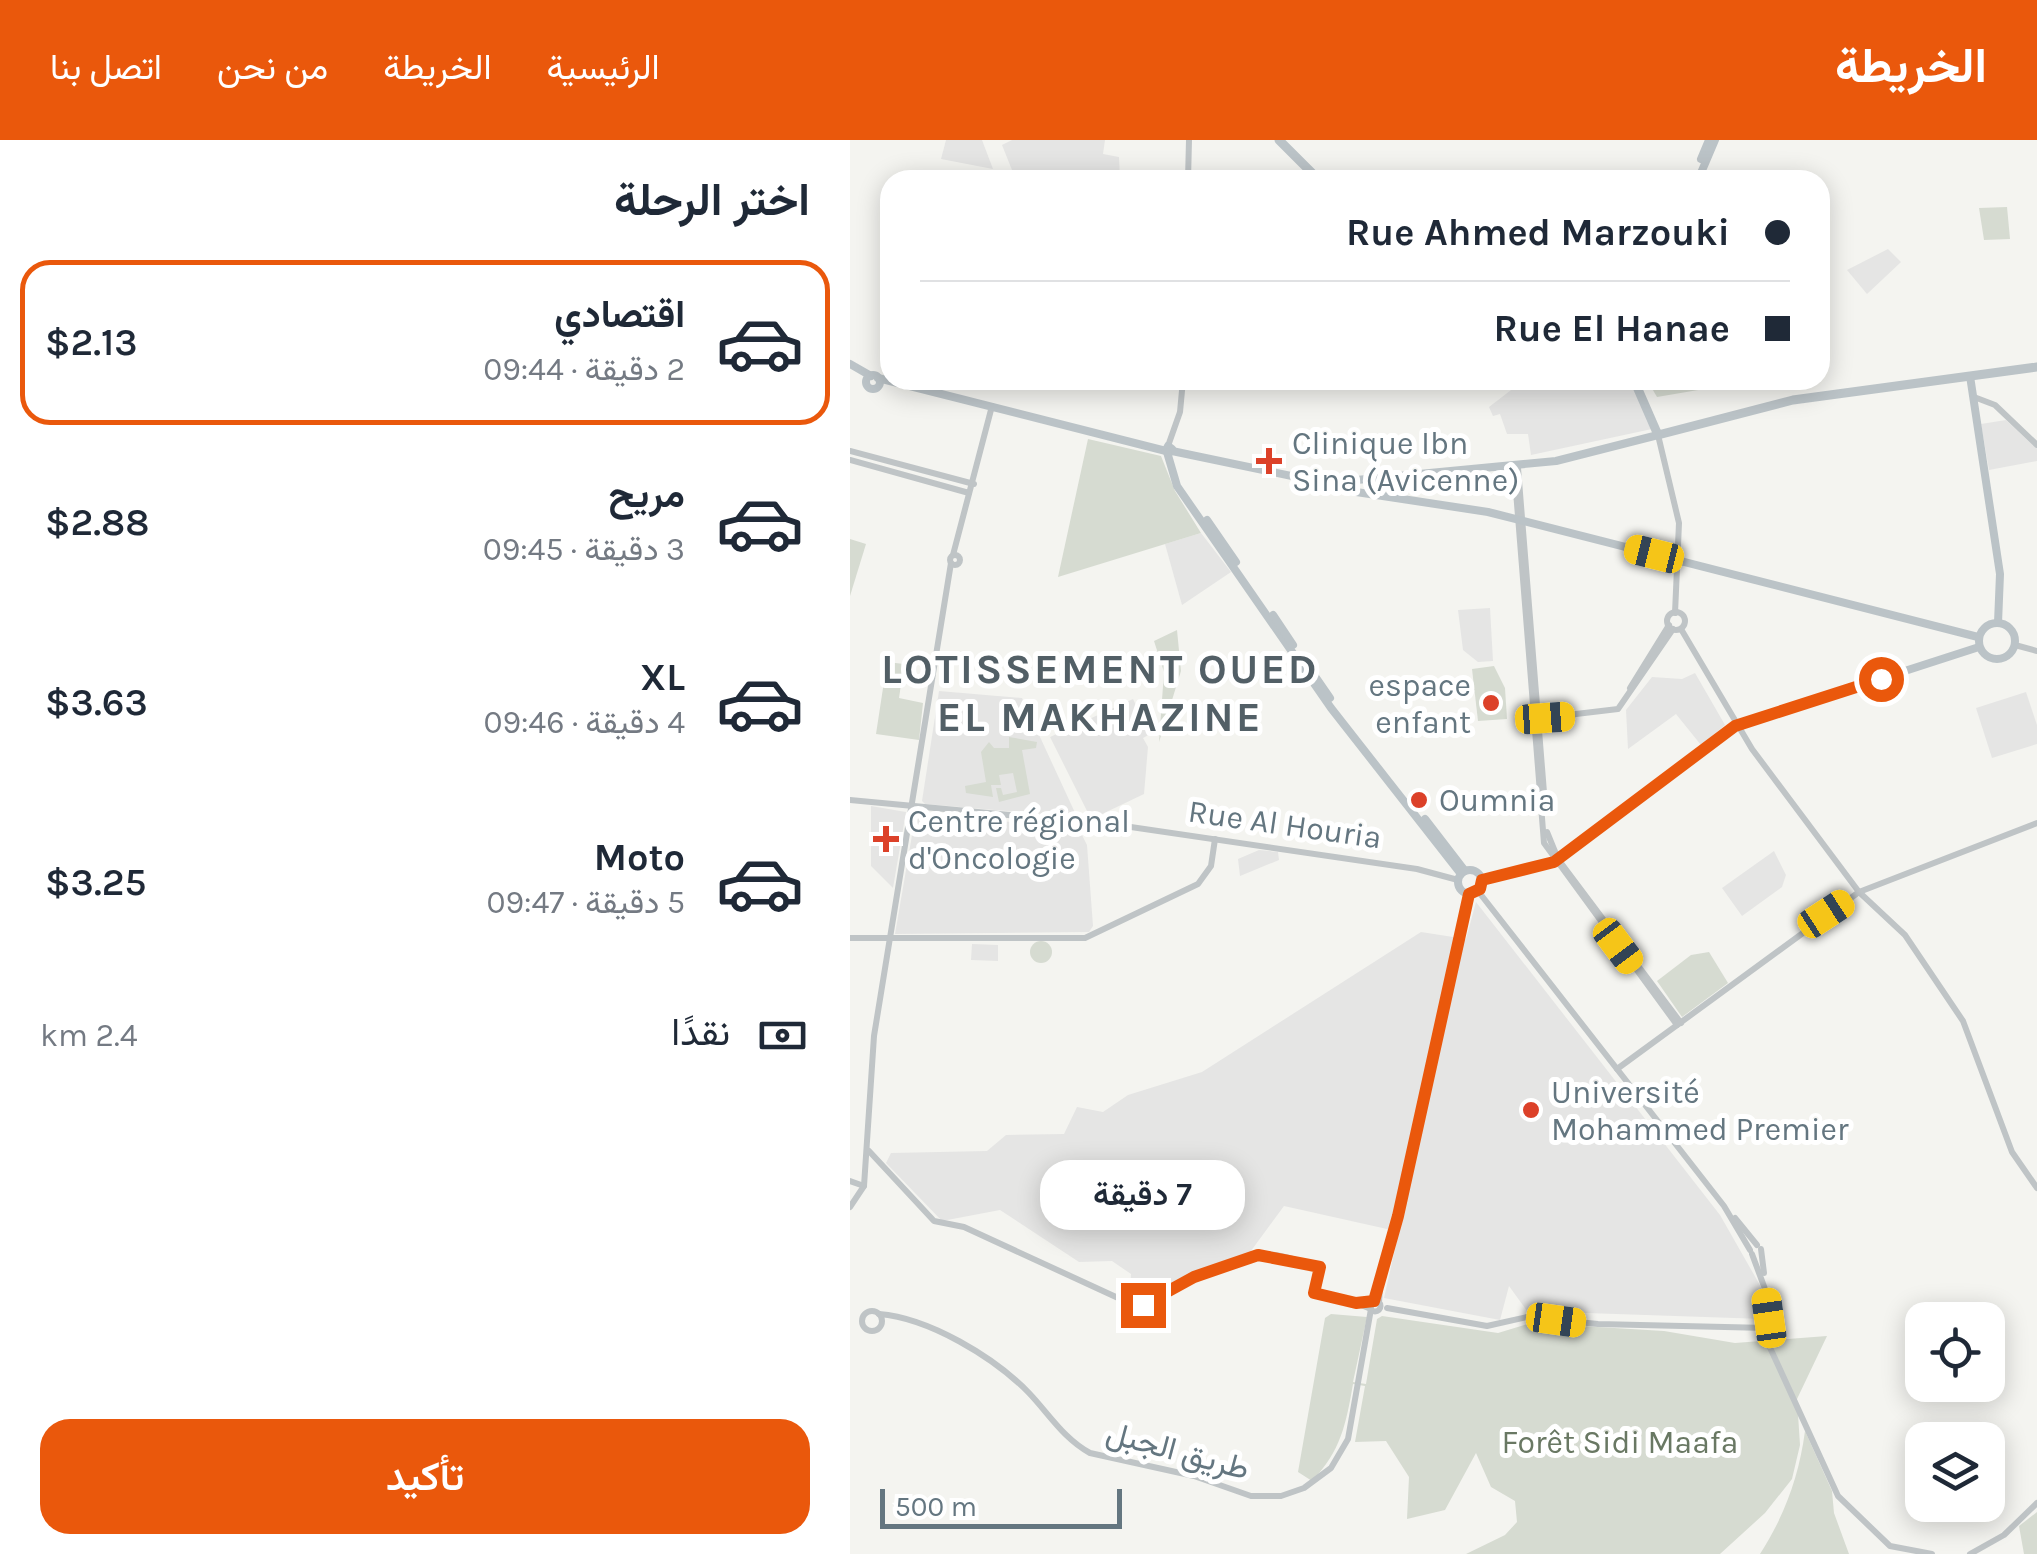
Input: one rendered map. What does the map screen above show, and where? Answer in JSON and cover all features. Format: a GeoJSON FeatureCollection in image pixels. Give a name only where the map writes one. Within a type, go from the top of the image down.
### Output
{"type":"FeatureCollection","features":[{"type":"Feature","properties":{"kind":"main road"},"geometry":{"type":"LineString","coordinates":[[1276,140],[1302,170]]}},
{"type":"Feature","properties":{"kind":"main road"},"geometry":{"type":"LineString","coordinates":[[1276,140],[1309,170]]}},
{"type":"Feature","properties":{"kind":"main road"},"geometry":{"type":"LineString","coordinates":[[1699,170],[1709,142]]}},
{"type":"Feature","properties":{"kind":"main road"},"geometry":{"type":"LineString","coordinates":[[854,366],[880,381]]}},
{"type":"Feature","properties":{"kind":"main road"},"geometry":{"type":"LineString","coordinates":[[1326,483],[1580,457],[1792,400],[2037,368]]}},
{"type":"Feature","properties":{"kind":"main road"},"geometry":{"type":"LineString","coordinates":[[1970,376],[2000,574],[1998,622]]}},
{"type":"Feature","properties":{"kind":"main road"},"geometry":{"type":"LineString","coordinates":[[921,390],[1354,492],[1520,521],[1979,642],[1986,656],[1997,660],[2010,654],[2015,646],[2010,628],[1998,622],[1986,626],[1979,642],[1735,726],[1556,860],[1482,880],[1473,892],[1460,889],[1461,875],[1335,705],[1181,484],[1169,449]]}},
{"type":"Feature","properties":{"kind":"main road"},"geometry":{"type":"LineString","coordinates":[[1641,390],[1660,436]]}},
{"type":"Feature","properties":{"kind":"main road"},"geometry":{"type":"LineString","coordinates":[[1354,481],[1354,492]]}},
{"type":"Feature","properties":{"kind":"main road"},"geometry":{"type":"LineString","coordinates":[[1461,875],[1476,872],[1482,880]]}},
{"type":"Feature","properties":{"kind":"street"},"geometry":{"type":"LineString","coordinates":[[1188,140],[1188,170]]}},
{"type":"Feature","properties":{"kind":"street"},"geometry":{"type":"LineString","coordinates":[[1169,449],[1181,390]]}},
{"type":"Feature","properties":{"kind":"street"},"geometry":{"type":"LineString","coordinates":[[1974,397],[1997,407],[2037,446]]}},
{"type":"Feature","properties":{"kind":"street"},"geometry":{"type":"LineString","coordinates":[[850,1207],[864,1186],[874,1036],[954,563],[994,407]]}},
{"type":"Feature","properties":{"kind":"street"},"geometry":{"type":"LineString","coordinates":[[1660,436],[1679,523],[1675,612]]}},
{"type":"Feature","properties":{"kind":"street"},"geometry":{"type":"LineString","coordinates":[[850,452],[974,484]]}},
{"type":"Feature","properties":{"kind":"street"},"geometry":{"type":"LineString","coordinates":[[850,460],[971,493]]}},
{"type":"Feature","properties":{"kind":"street"},"geometry":{"type":"LineString","coordinates":[[1516,465],[1548,839],[1556,860],[1679,1024]]}},
{"type":"Feature","properties":{"kind":"street"},"geometry":{"type":"LineString","coordinates":[[1535,718],[1596,711],[1618,704],[1674,628],[1685,620],[1675,612]]}},
{"type":"Feature","properties":{"kind":"street"},"geometry":{"type":"LineString","coordinates":[[1675,612],[1668,617],[1735,726],[1859,892],[1905,936],[1963,1021],[2012,1152],[2037,1188]]}},
{"type":"Feature","properties":{"kind":"street"},"geometry":{"type":"LineString","coordinates":[[2015,646],[2037,651]]}},
{"type":"Feature","properties":{"kind":"street","name":"Rue Al Houria"},"geometry":{"type":"LineString","coordinates":[[850,800],[911,809],[1102,824],[1461,875]]}},
{"type":"Feature","properties":{"kind":"street"},"geometry":{"type":"LineString","coordinates":[[1617,1069],[1859,892],[2037,823]]}},
{"type":"Feature","properties":{"kind":"street"},"geometry":{"type":"LineString","coordinates":[[850,938],[1085,938],[1198,884],[1210,866],[1216,839]]}},
{"type":"Feature","properties":{"kind":"street"},"geometry":{"type":"LineString","coordinates":[[1473,892],[1617,1069],[1755,1249],[1769,1331],[1778,1358],[1842,1501],[1890,1546],[1932,1554]]}},
{"type":"Feature","properties":{"kind":"street","name":"طريق الجبل"},"geometry":{"type":"LineString","coordinates":[[880,1318],[902,1318],[942,1334],[1006,1374],[1070,1440],[1090,1453],[1268,1497],[1310,1486],[1341,1454],[1352,1428],[1371,1327],[1473,892]]}},
{"type":"Feature","properties":{"kind":"street"},"geometry":{"type":"LineString","coordinates":[[868,1150],[934,1222],[964,1227],[1132,1304],[1146,1304],[1194,1277],[1260,1255],[1320,1267],[1314,1293],[1487,1326],[1526,1316],[1598,1324],[1748,1325],[1769,1331]]}},
{"type":"Feature","properties":{"kind":"street"},"geometry":{"type":"LineString","coordinates":[[850,1181],[864,1186]]}},
{"type":"Feature","properties":{"kind":"street"},"geometry":{"type":"LineString","coordinates":[[868,1312],[880,1318],[872,1330],[857,1321],[868,1312]]}},
{"type":"Feature","properties":{"kind":"street"},"geometry":{"type":"LineString","coordinates":[[1970,1554],[2004,1535],[2037,1504]]}},
{"type":"Feature","properties":{"kind":"shaded area"},"geometry":{"type":"Polygon","coordinates":[[[946,140],[982,140],[993,169],[941,159],[946,140]]]}},
{"type":"Feature","properties":{"kind":"shaded area"},"geometry":{"type":"Polygon","coordinates":[[[1012,140],[1105,140],[1103,154],[1119,157],[1120,170],[1012,170],[1002,145],[1012,140]]]}},
{"type":"Feature","properties":{"kind":"shaded area"},"geometry":{"type":"Polygon","coordinates":[[[1888,249],[1901,262],[1867,294],[1847,270],[1888,249]]]}},
{"type":"Feature","properties":{"kind":"shaded area"},"geometry":{"type":"Polygon","coordinates":[[[1511,390],[1635,390],[1652,429],[1531,455],[1528,434],[1507,434],[1500,414],[1493,416],[1489,407],[1511,390]]]}},
{"type":"Feature","properties":{"kind":"shaded area"},"geometry":{"type":"Polygon","coordinates":[[[2006,420],[2037,449],[2037,461],[1989,470],[1981,424],[2006,420]]]}},
{"type":"Feature","properties":{"kind":"shaded area"},"geometry":{"type":"Polygon","coordinates":[[[1201,533],[1231,572],[1182,605],[1165,544],[1201,533]]]}},
{"type":"Feature","properties":{"kind":"shaded area"},"geometry":{"type":"Polygon","coordinates":[[[1490,608],[1493,661],[1478,662],[1463,650],[1458,610],[1490,608]]]}},
{"type":"Feature","properties":{"kind":"shaded area"},"geometry":{"type":"Polygon","coordinates":[[[1695,673],[1725,725],[1701,745],[1676,714],[1628,749],[1626,710],[1652,677],[1682,679],[1695,673]]]}},
{"type":"Feature","properties":{"kind":"shaded area"},"geometry":{"type":"Polygon","coordinates":[[[939,691],[1022,698],[1077,817],[925,804],[922,801],[939,691]]]}},
{"type":"Feature","properties":{"kind":"shaded area"},"geometry":{"type":"Polygon","coordinates":[[[2026,692],[2037,725],[2037,744],[1992,758],[1976,708],[2026,692]]]}},
{"type":"Feature","properties":{"kind":"shaded area"},"geometry":{"type":"Polygon","coordinates":[[[1133,699],[1150,734],[1143,738],[1148,747],[1144,794],[1098,816],[1087,811],[1050,737],[1133,699]]]}},
{"type":"Feature","properties":{"kind":"shaded area","name":"Centre régional d'Oncologie"},"geometry":{"type":"Polygon","coordinates":[[[871,806],[906,812],[893,888],[871,866],[871,806]]]}},
{"type":"Feature","properties":{"kind":"shaded area"},"geometry":{"type":"Polygon","coordinates":[[[916,812],[1079,829],[1087,845],[1093,926],[1089,932],[895,934],[916,812]]]}},
{"type":"Feature","properties":{"kind":"shaded area"},"geometry":{"type":"Polygon","coordinates":[[[1259,850],[1278,852],[1279,860],[1240,876],[1238,859],[1259,850]]]}},
{"type":"Feature","properties":{"kind":"shaded area"},"geometry":{"type":"Polygon","coordinates":[[[1774,851],[1786,875],[1782,887],[1742,916],[1722,888],[1774,851]]]}},
{"type":"Feature","properties":{"kind":"shaded area","name":"Université Mohammed Premier"},"geometry":{"type":"Polygon","coordinates":[[[1476,902],[1720,1215],[1761,1287],[1764,1319],[1527,1311],[1509,1286],[1500,1320],[1384,1298],[1397,1240],[1387,1229],[1284,1206],[1248,1255],[1180,1278],[1140,1301],[1130,1295],[1131,1274],[1112,1261],[1079,1262],[1000,1210],[942,1221],[886,1163],[891,1153],[987,1151],[1006,1135],[1064,1134],[1077,1107],[1103,1112],[1128,1095],[1202,1072],[1421,932],[1466,939],[1476,902]]]}},
{"type":"Feature","properties":{"kind":"shaded area"},"geometry":{"type":"Polygon","coordinates":[[[972,944],[998,945],[998,961],[971,960],[972,944]]]}},
{"type":"Feature","properties":{"kind":"green space"},"geometry":{"type":"Polygon","coordinates":[[[2007,207],[2010,239],[1984,240],[1979,208],[2007,207]]]}},
{"type":"Feature","properties":{"kind":"green space"},"geometry":{"type":"Polygon","coordinates":[[[1653,390],[1698,390],[1657,397],[1653,390]]]}},
{"type":"Feature","properties":{"kind":"green space"},"geometry":{"type":"Polygon","coordinates":[[[1088,439],[1161,456],[1175,491],[1201,533],[1058,577],[1088,439]]]}},
{"type":"Feature","properties":{"kind":"green space"},"geometry":{"type":"Polygon","coordinates":[[[850,539],[866,544],[850,596],[850,539]]]}},
{"type":"Feature","properties":{"kind":"green space"},"geometry":{"type":"Polygon","coordinates":[[[1177,630],[1181,671],[1159,742],[1164,672],[1154,641],[1177,630]]]}},
{"type":"Feature","properties":{"kind":"green space"},"geometry":{"type":"Polygon","coordinates":[[[887,662],[904,664],[899,698],[923,703],[919,740],[876,734],[887,662]]]}},
{"type":"Feature","properties":{"kind":"green space","name":"espace enfant"},"geometry":{"type":"Polygon","coordinates":[[[1494,666],[1505,688],[1507,719],[1478,721],[1472,669],[1494,666]]]}},
{"type":"Feature","properties":{"kind":"green space"},"geometry":{"type":"Polygon","coordinates":[[[1009,737],[1037,742],[1036,748],[1022,750],[1030,794],[999,802],[996,788],[1001,788],[1003,795],[1017,792],[1013,773],[999,775],[1001,785],[991,785],[993,797],[966,793],[965,786],[986,782],[981,752],[989,742],[994,748],[1009,748],[1009,737]]]}},
{"type":"Feature","properties":{"kind":"green space"},"geometry":{"type":"Polygon","coordinates":[[[1041,941],[1049,944],[1049,960],[1041,963],[1033,960],[1030,952],[1033,944],[1041,941]]]}},
{"type":"Feature","properties":{"kind":"green space"},"geometry":{"type":"Polygon","coordinates":[[[1709,952],[1728,983],[1682,1017],[1657,981],[1691,955],[1709,952]]]}},
{"type":"Feature","properties":{"kind":"green space","name":"Forêt Sidi Maafa"},"geometry":{"type":"Polygon","coordinates":[[[1331,1314],[1367,1317],[1353,1382],[1366,1384],[1377,1319],[1382,1316],[1498,1333],[1531,1323],[1664,1331],[1735,1343],[1827,1336],[1797,1399],[1800,1445],[1792,1479],[1765,1513],[1720,1554],[1466,1554],[1505,1535],[1517,1522],[1515,1501],[1491,1487],[1476,1453],[1445,1510],[1407,1519],[1409,1477],[1386,1441],[1355,1442],[1365,1386],[1353,1384],[1341,1436],[1322,1470],[1312,1481],[1298,1472],[1325,1318],[1331,1314]]]}},
{"type":"Feature","properties":{"kind":"green space"},"geometry":{"type":"Polygon","coordinates":[[[1805,1431],[1832,1491],[1834,1513],[1849,1554],[1760,1554],[1790,1495],[1805,1431]]]}},
{"type":"Feature","properties":{"kind":"green space"},"geometry":{"type":"Polygon","coordinates":[[[2037,1512],[2037,1554],[2024,1554],[2019,1526],[2037,1512]]]}},
{"type":"Feature","properties":{"kind":"place","name":"Clinique Ibn Sina (Avicenne)"},"geometry":{"type":"Point","coordinates":[1269,461]}},
{"type":"Feature","properties":{"kind":"place","name":"espace enfant"},"geometry":{"type":"Point","coordinates":[1491,703]}},
{"type":"Feature","properties":{"kind":"place","name":"Oumnia"},"geometry":{"type":"Point","coordinates":[1419,800]}},
{"type":"Feature","properties":{"kind":"place","name":"Centre régional d'Oncologie"},"geometry":{"type":"Point","coordinates":[886,839]}},
{"type":"Feature","properties":{"kind":"place","name":"Université Mohammed Premier"},"geometry":{"type":"Point","coordinates":[1531,1110]}},
{"type":"Feature","properties":{"kind":"district","name":"LOTISSEMENT OUED EL MAKHAZINE"},"geometry":{"type":"Point","coordinates":[1100,692]}},
{"type":"Feature","properties":{"kind":"route"},"geometry":{"type":"LineString","coordinates":[[1143,1305],[1194,1277],[1263,1254],[1320,1267],[1314,1293],[1356,1303],[1374,1301],[1398,1216],[1469,894],[1480,889],[1482,880],[1554,862],[1735,726],[1881,679]]}}]}
